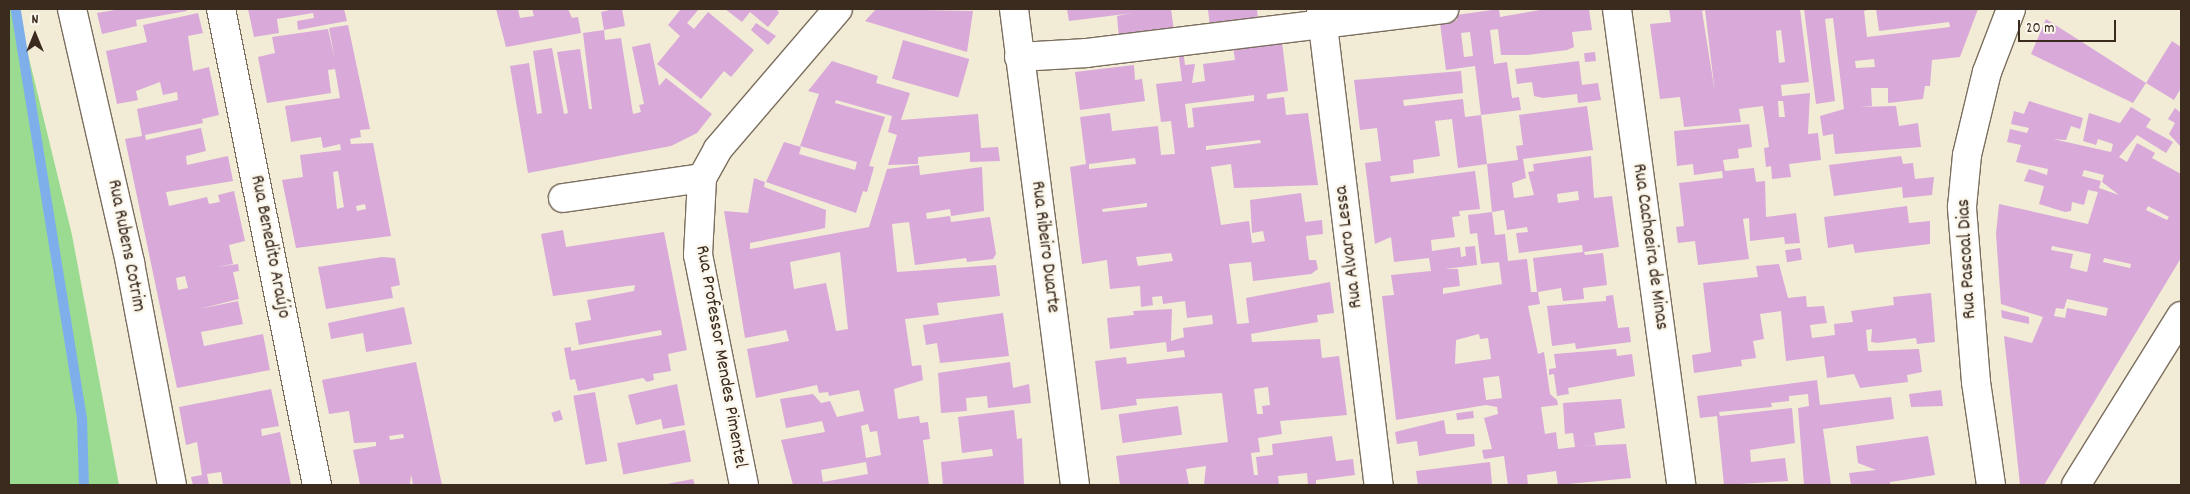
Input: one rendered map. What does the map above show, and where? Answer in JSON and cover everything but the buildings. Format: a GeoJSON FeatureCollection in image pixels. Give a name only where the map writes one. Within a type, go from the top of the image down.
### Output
{"type":"FeatureCollection","features":[{"type":"Feature","properties":{"kind":"street","name":"Rua Rubens Cotrim"},"geometry":{"type":"LineString","coordinates":[[72,9],[130,263],[172,485]]}},
{"type":"Feature","properties":{"kind":"street","name":"Rua Benedito Araújo"},"geometry":{"type":"LineString","coordinates":[[221,9],[317,485]]}},
{"type":"Feature","properties":{"kind":"street","name":"Rua Professor Mendes Pimentel"},"geometry":{"type":"LineString","coordinates":[[744,485],[698,255],[702,178],[718,149],[838,9]]}},
{"type":"Feature","properties":{"kind":"street","name":"Rua Ribeiro Duarte"},"geometry":{"type":"LineString","coordinates":[[1014,9],[1075,485]]}},
{"type":"Feature","properties":{"kind":"street"},"geometry":{"type":"LineString","coordinates":[[1019,57],[1087,53],[1322,16],[1444,9]]}},
{"type":"Feature","properties":{"kind":"street","name":"Rua Cachoeira de Minas"},"geometry":{"type":"LineString","coordinates":[[1617,9],[1681,485]]}},
{"type":"Feature","properties":{"kind":"street","name":"Rua Pascoal Dias"},"geometry":{"type":"LineString","coordinates":[[1991,485],[1976,382],[1962,208],[1968,155],[1987,72],[2011,9]]}},
{"type":"Feature","properties":{"kind":"street","name":"Rua Alvaro Lessa"},"geometry":{"type":"LineString","coordinates":[[1322,16],[1379,485]]}},
{"type":"Feature","properties":{"kind":"street"},"geometry":{"type":"LineString","coordinates":[[563,198],[702,178]]}},
{"type":"Feature","properties":{"kind":"street"},"geometry":{"type":"LineString","coordinates":[[2076,485],[2181,316]]}},
{"type":"Feature","properties":{"kind":"green space"},"geometry":{"type":"Polygon","coordinates":[[[9,9],[17,9],[72,235],[119,485],[9,485],[9,9]]]}},
{"type":"Feature","properties":{"kind":"waterway"},"geometry":{"type":"LineString","coordinates":[[16,11],[82,419],[84,485]]}}]}
